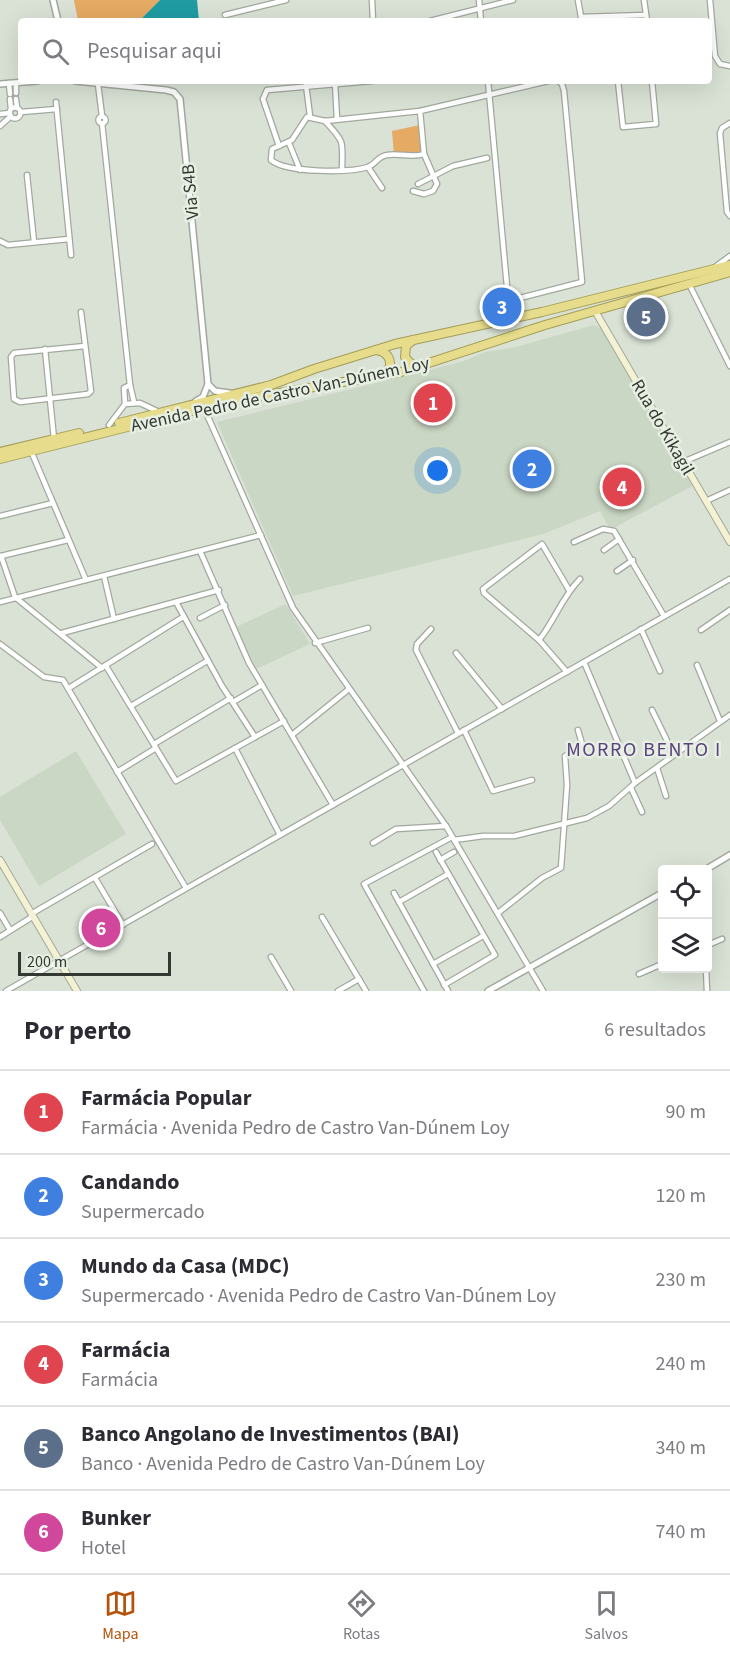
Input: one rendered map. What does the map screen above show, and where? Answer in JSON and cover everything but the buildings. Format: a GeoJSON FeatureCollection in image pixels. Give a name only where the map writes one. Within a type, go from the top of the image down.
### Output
{"type":"FeatureCollection","features":[{"type":"Feature","properties":{"kind":"highway","name":"Avenida Pedro de Castro Van-Dúnem Loy"},"geometry":{"type":"LineString","coordinates":[[0,452],[271,385],[373,350],[414,339],[510,319],[730,265]]}},
{"type":"Feature","properties":{"kind":"highway","name":"Avenida Pedro de Castro Van-Dúnem Loy"},"geometry":{"type":"LineString","coordinates":[[0,459],[204,408],[273,393],[380,376],[422,366],[596,311],[730,272]]}},
{"type":"Feature","properties":{"kind":"highway"},"geometry":{"type":"LineString","coordinates":[[414,339],[406,346],[405,357],[412,365],[422,366]]}},
{"type":"Feature","properties":{"kind":"highway"},"geometry":{"type":"LineString","coordinates":[[373,350],[384,351],[390,361],[388,372],[380,376]]}},
{"type":"Feature","properties":{"kind":"main road","name":"Rua do Kikagil"},"geometry":{"type":"LineString","coordinates":[[596,311],[730,542]]}},
{"type":"Feature","properties":{"kind":"main road"},"geometry":{"type":"LineString","coordinates":[[1,865],[77,991]]}},
{"type":"Feature","properties":{"kind":"street"},"geometry":{"type":"LineString","coordinates":[[53,0],[57,18]]}},
{"type":"Feature","properties":{"kind":"street"},"geometry":{"type":"LineString","coordinates":[[225,15],[286,0]]}},
{"type":"Feature","properties":{"kind":"street"},"geometry":{"type":"LineString","coordinates":[[372,0],[373,18]]}},
{"type":"Feature","properties":{"kind":"street"},"geometry":{"type":"LineString","coordinates":[[479,0],[481,18]]}},
{"type":"Feature","properties":{"kind":"street"},"geometry":{"type":"LineString","coordinates":[[442,18],[513,0]]}},
{"type":"Feature","properties":{"kind":"street"},"geometry":{"type":"LineString","coordinates":[[578,0],[579,16],[601,18]]}},
{"type":"Feature","properties":{"kind":"street"},"geometry":{"type":"LineString","coordinates":[[645,0],[647,18]]}},
{"type":"Feature","properties":{"kind":"street"},"geometry":{"type":"LineString","coordinates":[[710,0],[712,18]]}},
{"type":"Feature","properties":{"kind":"street"},"geometry":{"type":"LineString","coordinates":[[712,22],[715,56],[720,64],[730,66]]}},
{"type":"Feature","properties":{"kind":"street"},"geometry":{"type":"LineString","coordinates":[[0,126],[14,112],[12,83]]}},
{"type":"Feature","properties":{"kind":"street"},"geometry":{"type":"LineString","coordinates":[[0,84],[18,83]]}},
{"type":"Feature","properties":{"kind":"street"},"geometry":{"type":"LineString","coordinates":[[98,84],[102,116],[99,120],[102,123],[130,385],[134,402]]}},
{"type":"Feature","properties":{"kind":"street","name":"Via S4B"},"geometry":{"type":"LineString","coordinates":[[98,84],[165,90],[174,92],[180,99],[208,384]]}},
{"type":"Feature","properties":{"kind":"street"},"geometry":{"type":"LineString","coordinates":[[279,146],[263,99],[264,93],[271,87],[320,84]]}},
{"type":"Feature","properties":{"kind":"street"},"geometry":{"type":"LineString","coordinates":[[335,84],[337,119]]}},
{"type":"Feature","properties":{"kind":"street"},"geometry":{"type":"LineString","coordinates":[[488,84],[510,319]]}},
{"type":"Feature","properties":{"kind":"street"},"geometry":{"type":"LineString","coordinates":[[325,121],[420,111],[535,84]]}},
{"type":"Feature","properties":{"kind":"street"},"geometry":{"type":"LineString","coordinates":[[508,301],[582,282],[562,84]]}},
{"type":"Feature","properties":{"kind":"street"},"geometry":{"type":"LineString","coordinates":[[618,84],[623,127],[656,124],[652,84]]}},
{"type":"Feature","properties":{"kind":"street"},"geometry":{"type":"LineString","coordinates":[[306,85],[310,116]]}},
{"type":"Feature","properties":{"kind":"street"},"geometry":{"type":"LineString","coordinates":[[57,102],[71,255]]}},
{"type":"Feature","properties":{"kind":"street"},"geometry":{"type":"LineString","coordinates":[[0,114],[57,109]]}},
{"type":"Feature","properties":{"kind":"street"},"geometry":{"type":"LineString","coordinates":[[413,191],[423,194],[433,191],[437,183],[424,154],[420,111]]}},
{"type":"Feature","properties":{"kind":"street"},"geometry":{"type":"LineString","coordinates":[[342,169],[343,143],[340,135],[325,121],[310,116],[304,119],[289,143],[270,152],[271,160],[281,166],[300,170],[342,169],[368,167],[383,156],[424,154]]}},
{"type":"Feature","properties":{"kind":"street"},"geometry":{"type":"LineString","coordinates":[[730,123],[722,128],[720,133],[727,212],[730,216]]}},
{"type":"Feature","properties":{"kind":"street"},"geometry":{"type":"LineString","coordinates":[[289,143],[300,170]]}},
{"type":"Feature","properties":{"kind":"street"},"geometry":{"type":"LineString","coordinates":[[418,184],[453,166],[487,158]]}},
{"type":"Feature","properties":{"kind":"street"},"geometry":{"type":"LineString","coordinates":[[368,167],[382,188]]}},
{"type":"Feature","properties":{"kind":"street"},"geometry":{"type":"LineString","coordinates":[[27,176],[34,242]]}},
{"type":"Feature","properties":{"kind":"street"},"geometry":{"type":"LineString","coordinates":[[0,241],[8,245],[69,239]]}},
{"type":"Feature","properties":{"kind":"street"},"geometry":{"type":"LineString","coordinates":[[711,270],[730,256]]}},
{"type":"Feature","properties":{"kind":"street"},"geometry":{"type":"LineString","coordinates":[[689,284],[730,366]]}},
{"type":"Feature","properties":{"kind":"street"},"geometry":{"type":"LineString","coordinates":[[81,312],[91,391],[85,396],[20,402],[14,395],[11,357],[14,353],[85,346]]}},
{"type":"Feature","properties":{"kind":"street"},"geometry":{"type":"LineString","coordinates":[[45,349],[54,439]]}},
{"type":"Feature","properties":{"kind":"street"},"geometry":{"type":"LineString","coordinates":[[175,408],[200,399],[208,384],[219,393],[245,391]]}},
{"type":"Feature","properties":{"kind":"street"},"geometry":{"type":"LineString","coordinates":[[125,404],[124,388],[130,385]]}},
{"type":"Feature","properties":{"kind":"street"},"geometry":{"type":"LineString","coordinates":[[109,425],[125,404],[134,402],[159,412]]}},
{"type":"Feature","properties":{"kind":"street"},"geometry":{"type":"LineString","coordinates":[[204,408],[293,608],[315,643],[446,826],[543,991]]}},
{"type":"Feature","properties":{"kind":"street"},"geometry":{"type":"LineString","coordinates":[[683,462],[730,441]]}},
{"type":"Feature","properties":{"kind":"street"},"geometry":{"type":"LineString","coordinates":[[32,451],[86,580]]}},
{"type":"Feature","properties":{"kind":"street"},"geometry":{"type":"LineString","coordinates":[[706,501],[730,490]]}},
{"type":"Feature","properties":{"kind":"street"},"geometry":{"type":"LineString","coordinates":[[0,516],[53,504]]}},
{"type":"Feature","properties":{"kind":"street"},"geometry":{"type":"LineString","coordinates":[[574,542],[603,529],[614,531],[664,616]]}},
{"type":"Feature","properties":{"kind":"street"},"geometry":{"type":"LineString","coordinates":[[0,602],[261,535]]}},
{"type":"Feature","properties":{"kind":"street"},"geometry":{"type":"LineString","coordinates":[[604,550],[619,539]]}},
{"type":"Feature","properties":{"kind":"street"},"geometry":{"type":"LineString","coordinates":[[68,540],[1,556],[15,597],[104,667],[131,706],[176,782],[284,721]]}},
{"type":"Feature","properties":{"kind":"street"},"geometry":{"type":"LineString","coordinates":[[567,672],[539,640],[484,593],[484,587],[542,544],[569,590]]}},
{"type":"Feature","properties":{"kind":"street"},"geometry":{"type":"LineString","coordinates":[[200,551],[219,590],[242,648],[333,805]]}},
{"type":"Feature","properties":{"kind":"street"},"geometry":{"type":"LineString","coordinates":[[617,571],[633,560]]}},
{"type":"Feature","properties":{"kind":"street"},"geometry":{"type":"LineString","coordinates":[[104,576],[114,619]]}},
{"type":"Feature","properties":{"kind":"street"},"geometry":{"type":"LineString","coordinates":[[539,640],[554,622],[569,590],[580,579]]}},
{"type":"Feature","properties":{"kind":"street"},"geometry":{"type":"LineString","coordinates":[[6,991],[730,579]]}},
{"type":"Feature","properties":{"kind":"street"},"geometry":{"type":"LineString","coordinates":[[62,633],[219,590]]}},
{"type":"Feature","properties":{"kind":"street"},"geometry":{"type":"LineString","coordinates":[[176,602],[207,661],[255,737]]}},
{"type":"Feature","properties":{"kind":"street"},"geometry":{"type":"LineString","coordinates":[[200,618],[225,604]]}},
{"type":"Feature","properties":{"kind":"street"},"geometry":{"type":"LineString","coordinates":[[701,630],[730,610]]}},
{"type":"Feature","properties":{"kind":"street"},"geometry":{"type":"LineString","coordinates":[[69,688],[183,617]]}},
{"type":"Feature","properties":{"kind":"street"},"geometry":{"type":"LineString","coordinates":[[315,643],[368,628]]}},
{"type":"Feature","properties":{"kind":"street"},"geometry":{"type":"LineString","coordinates":[[431,629],[416,645],[416,650],[458,733]]}},
{"type":"Feature","properties":{"kind":"street"},"geometry":{"type":"LineString","coordinates":[[640,629],[660,671]]}},
{"type":"Feature","properties":{"kind":"street"},"geometry":{"type":"LineString","coordinates":[[0,644],[44,677],[60,678],[69,688],[186,888]]}},
{"type":"Feature","properties":{"kind":"street"},"geometry":{"type":"LineString","coordinates":[[456,653],[502,709]]}},
{"type":"Feature","properties":{"kind":"street"},"geometry":{"type":"LineString","coordinates":[[131,706],[207,661]]}},
{"type":"Feature","properties":{"kind":"street"},"geometry":{"type":"LineString","coordinates":[[584,662],[635,783]]}},
{"type":"Feature","properties":{"kind":"street"},"geometry":{"type":"LineString","coordinates":[[696,665],[720,721]]}},
{"type":"Feature","properties":{"kind":"street"},"geometry":{"type":"LineString","coordinates":[[117,772],[155,746],[232,700],[262,685]]}},
{"type":"Feature","properties":{"kind":"street"},"geometry":{"type":"LineString","coordinates":[[292,735],[349,689]]}},
{"type":"Feature","properties":{"kind":"street"},"geometry":{"type":"LineString","coordinates":[[652,710],[674,755]]}},
{"type":"Feature","properties":{"kind":"street"},"geometry":{"type":"LineString","coordinates":[[424,991],[364,884],[453,839],[514,836],[564,824],[596,813],[730,715]]}},
{"type":"Feature","properties":{"kind":"street"},"geometry":{"type":"LineString","coordinates":[[464,730],[493,791],[532,780]]}},
{"type":"Feature","properties":{"kind":"street"},"geometry":{"type":"LineString","coordinates":[[498,913],[542,878],[561,868],[567,785],[566,756],[582,744],[578,730]]}},
{"type":"Feature","properties":{"kind":"street"},"geometry":{"type":"LineString","coordinates":[[235,748],[280,835]]}},
{"type":"Feature","properties":{"kind":"street"},"geometry":{"type":"LineString","coordinates":[[657,768],[666,796]]}},
{"type":"Feature","properties":{"kind":"street"},"geometry":{"type":"LineString","coordinates":[[631,788],[642,812]]}},
{"type":"Feature","properties":{"kind":"street"},"geometry":{"type":"LineString","coordinates":[[373,843],[396,829],[446,826]]}},
{"type":"Feature","properties":{"kind":"street"},"geometry":{"type":"LineString","coordinates":[[0,936],[153,844]]}},
{"type":"Feature","properties":{"kind":"street"},"geometry":{"type":"LineString","coordinates":[[435,852],[495,956],[444,985]]}},
{"type":"Feature","properties":{"kind":"street"},"geometry":{"type":"LineString","coordinates":[[440,860],[454,852]]}},
{"type":"Feature","properties":{"kind":"street"},"geometry":{"type":"LineString","coordinates":[[712,866],[730,855]]}},
{"type":"Feature","properties":{"kind":"street"},"geometry":{"type":"LineString","coordinates":[[399,902],[448,874]]}},
{"type":"Feature","properties":{"kind":"street"},"geometry":{"type":"LineString","coordinates":[[95,878],[123,925]]}},
{"type":"Feature","properties":{"kind":"street"},"geometry":{"type":"LineString","coordinates":[[394,892],[448,991]]}},
{"type":"Feature","properties":{"kind":"street"},"geometry":{"type":"LineString","coordinates":[[488,991],[658,896]]}},
{"type":"Feature","properties":{"kind":"street"},"geometry":{"type":"LineString","coordinates":[[0,913],[10,930]]}},
{"type":"Feature","properties":{"kind":"street"},"geometry":{"type":"LineString","coordinates":[[322,917],[366,991]]}},
{"type":"Feature","properties":{"kind":"street"},"geometry":{"type":"LineString","coordinates":[[433,964],[483,936]]}},
{"type":"Feature","properties":{"kind":"street"},"geometry":{"type":"LineString","coordinates":[[712,943],[722,939]]}},
{"type":"Feature","properties":{"kind":"street"},"geometry":{"type":"LineString","coordinates":[[271,957],[291,991]]}},
{"type":"Feature","properties":{"kind":"street"},"geometry":{"type":"LineString","coordinates":[[639,974],[658,966]]}},
{"type":"Feature","properties":{"kind":"street"},"geometry":{"type":"LineString","coordinates":[[706,973],[707,991]]}},
{"type":"Feature","properties":{"kind":"street"},"geometry":{"type":"LineString","coordinates":[[338,991],[359,979]]}},
{"type":"Feature","properties":{"kind":"shaded area"},"geometry":{"type":"Polygon","coordinates":[[[74,0],[160,0],[142,18],[77,18],[74,0]]]}},
{"type":"Feature","properties":{"kind":"shaded area"},"geometry":{"type":"Polygon","coordinates":[[[420,125],[423,152],[394,155],[392,131],[420,125]]]}},
{"type":"Feature","properties":{"kind":"shaded area"},"geometry":{"type":"Polygon","coordinates":[[[594,325],[602,329],[696,484],[610,530],[600,511],[543,534],[293,596],[217,422],[461,362],[486,352],[516,347],[594,325]]]}},
{"type":"Feature","properties":{"kind":"shaded area"},"geometry":{"type":"Polygon","coordinates":[[[286,604],[310,644],[256,669],[236,627],[286,604]]]}},
{"type":"Feature","properties":{"kind":"shaded area"},"geometry":{"type":"Polygon","coordinates":[[[76,751],[126,834],[39,886],[0,820],[0,797],[76,751]]]}},
{"type":"Feature","properties":{"kind":"water"},"geometry":{"type":"Polygon","coordinates":[[[160,0],[197,0],[199,18],[142,18],[160,0]]]}},
{"type":"Feature","properties":{"kind":"place","name":"Mundo da Casa (MDC)"},"geometry":{"type":"Point","coordinates":[502,307]}},
{"type":"Feature","properties":{"kind":"place","name":"Banco Angolano de Investimentos (BAI)"},"geometry":{"type":"Point","coordinates":[646,317]}},
{"type":"Feature","properties":{"kind":"place","name":"Farmácia Popular"},"geometry":{"type":"Point","coordinates":[433,403]}},
{"type":"Feature","properties":{"kind":"place","name":"Candando"},"geometry":{"type":"Point","coordinates":[532,469]}},
{"type":"Feature","properties":{"kind":"place","name":"Farmácia"},"geometry":{"type":"Point","coordinates":[622,487]}},
{"type":"Feature","properties":{"kind":"place","name":"Bunker"},"geometry":{"type":"Point","coordinates":[101,928]}},
{"type":"Feature","properties":{"kind":"district","name":"MORRO BENTO I"},"geometry":{"type":"Point","coordinates":[644,749]}}]}
